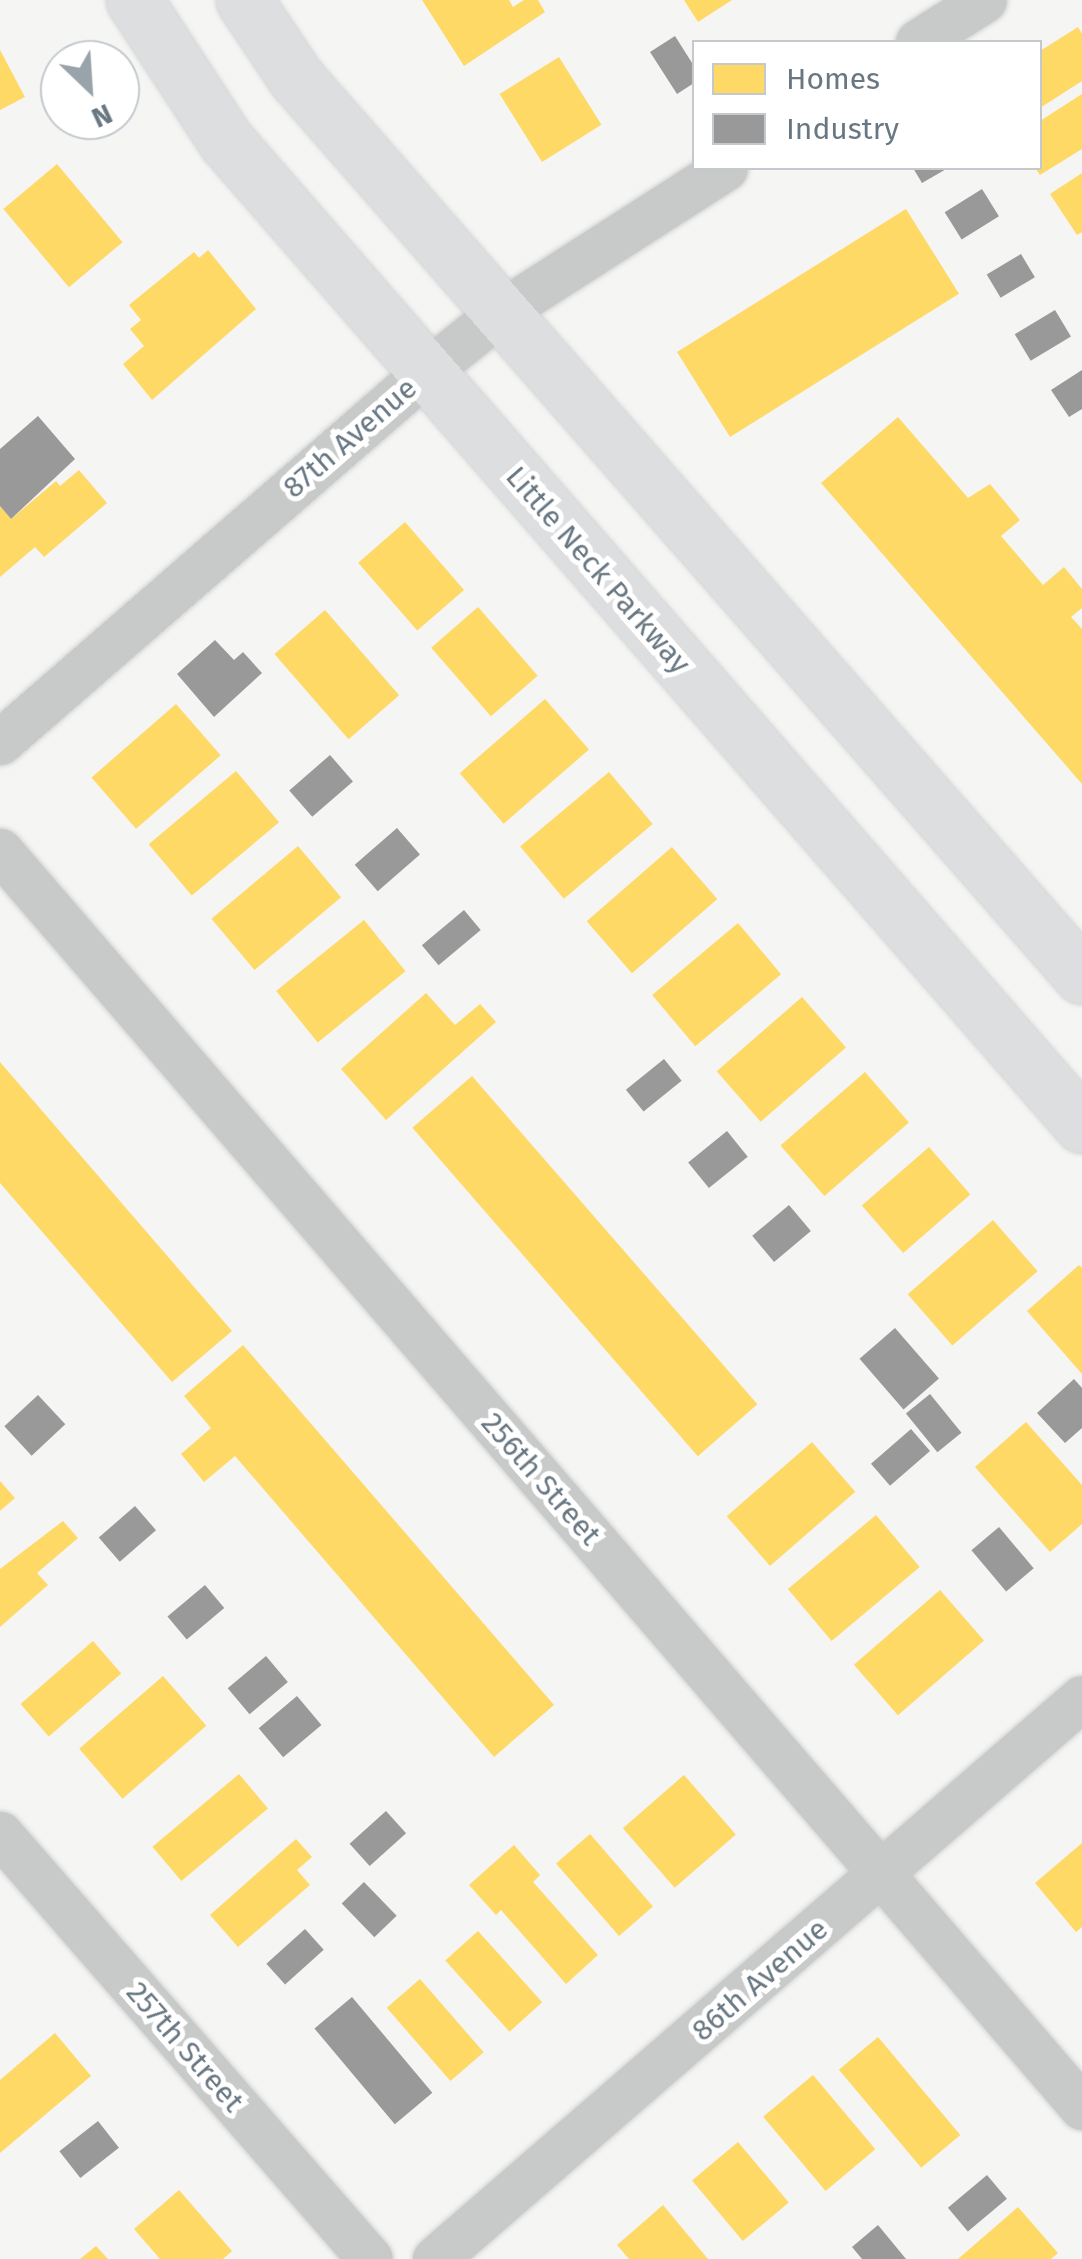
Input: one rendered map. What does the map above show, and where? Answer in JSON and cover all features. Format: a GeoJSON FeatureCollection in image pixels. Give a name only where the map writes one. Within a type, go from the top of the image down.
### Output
{"type":"FeatureCollection","features":[{"type":"Feature","properties":{"kind":"main road","name":"Little Neck Parkway"},"geometry":{"type":"LineString","coordinates":[[134,0],[226,141],[1082,1125]]}},
{"type":"Feature","properties":{"kind":"main road"},"geometry":{"type":"LineString","coordinates":[[244,0],[296,78],[1082,976]]}},
{"type":"Feature","properties":{"kind":"street"},"geometry":{"type":"LineString","coordinates":[[921,40],[984,0]]}},
{"type":"Feature","properties":{"kind":"street","name":"87th Avenue"},"geometry":{"type":"LineString","coordinates":[[0,742],[500,312],[722,170]]}},
{"type":"Feature","properties":{"kind":"street","name":"256th Street"},"geometry":{"type":"LineString","coordinates":[[0,851],[1082,2107]]}},
{"type":"Feature","properties":{"kind":"street","name":"86th Avenue"},"geometry":{"type":"LineString","coordinates":[[436,2259],[1082,1698]]}},
{"type":"Feature","properties":{"kind":"street","name":"257th Street"},"geometry":{"type":"LineString","coordinates":[[0,1834],[370,2259]]}},
{"type":"Feature","properties":{"kind":"building: Homes"},"geometry":{"type":"Polygon","coordinates":[[[422,0],[509,0],[513,7],[524,0],[538,0],[545,12],[464,66],[422,0]]]}},
{"type":"Feature","properties":{"kind":"building: Homes"},"geometry":{"type":"Polygon","coordinates":[[[684,0],[732,0],[698,22],[684,0]]]}},
{"type":"Feature","properties":{"kind":"building: Homes"},"geometry":{"type":"Polygon","coordinates":[[[1078,27],[1082,34],[1082,81],[1042,107],[1042,50],[1078,27]]]}},
{"type":"Feature","properties":{"kind":"building: Homes"},"geometry":{"type":"Polygon","coordinates":[[[0,50],[25,97],[0,110],[0,50]]]}},
{"type":"Feature","properties":{"kind":"building: Homes"},"geometry":{"type":"Polygon","coordinates":[[[559,57],[601,125],[542,162],[500,94],[559,57]]]}},
{"type":"Feature","properties":{"kind":"building: Homes"},"geometry":{"type":"Polygon","coordinates":[[[1082,94],[1082,149],[1040,175],[1036,170],[1042,170],[1042,120],[1082,94]]]}},
{"type":"Feature","properties":{"kind":"building: Homes"},"geometry":{"type":"Polygon","coordinates":[[[57,164],[123,242],[69,287],[3,209],[57,164]]]}},
{"type":"Feature","properties":{"kind":"building: Homes"},"geometry":{"type":"Polygon","coordinates":[[[1082,173],[1082,232],[1077,235],[1050,194],[1082,173]]]}},
{"type":"Feature","properties":{"kind":"building: Homes"},"geometry":{"type":"Polygon","coordinates":[[[906,209],[959,294],[730,437],[677,352],[906,209]]]}},
{"type":"Feature","properties":{"kind":"building: Homes"},"geometry":{"type":"Polygon","coordinates":[[[208,250],[256,309],[152,400],[123,364],[144,346],[130,329],[141,320],[129,305],[194,252],[199,258],[208,250]]]}},
{"type":"Feature","properties":{"kind":"building: Homes"},"geometry":{"type":"Polygon","coordinates":[[[898,417],[968,498],[990,484],[1020,520],[1001,536],[1043,585],[1064,567],[1082,589],[1082,608],[1071,617],[1082,629],[1082,784],[821,483],[898,417]]]}},
{"type":"Feature","properties":{"kind":"building: Homes"},"geometry":{"type":"Polygon","coordinates":[[[79,470],[107,503],[44,557],[35,547],[0,577],[0,506],[11,519],[56,481],[60,486],[79,470]]]}},
{"type":"Feature","properties":{"kind":"building: Homes"},"geometry":{"type":"Polygon","coordinates":[[[405,522],[464,590],[417,631],[358,563],[405,522]]]}},
{"type":"Feature","properties":{"kind":"building: Homes"},"geometry":{"type":"Polygon","coordinates":[[[478,607],[538,676],[491,716],[431,648],[478,607]]]}},
{"type":"Feature","properties":{"kind":"building: Homes"},"geometry":{"type":"Polygon","coordinates":[[[325,610],[399,695],[349,739],[274,654],[325,610]]]}},
{"type":"Feature","properties":{"kind":"building: Homes"},"geometry":{"type":"Polygon","coordinates":[[[545,699],[589,750],[504,824],[460,773],[545,699]]]}},
{"type":"Feature","properties":{"kind":"building: Homes"},"geometry":{"type":"Polygon","coordinates":[[[176,704],[221,755],[136,829],[91,777],[176,704]]]}},
{"type":"Feature","properties":{"kind":"building: Homes"},"geometry":{"type":"Polygon","coordinates":[[[236,771],[279,822],[192,896],[149,844],[236,771]]]}},
{"type":"Feature","properties":{"kind":"building: Homes"},"geometry":{"type":"Polygon","coordinates":[[[609,772],[653,824],[564,899],[520,847],[609,772]]]}},
{"type":"Feature","properties":{"kind":"building: Homes"},"geometry":{"type":"Polygon","coordinates":[[[298,846],[341,897],[255,970],[211,919],[298,846]]]}},
{"type":"Feature","properties":{"kind":"building: Homes"},"geometry":{"type":"Polygon","coordinates":[[[672,847],[717,899],[632,973],[587,921],[672,847]]]}},
{"type":"Feature","properties":{"kind":"building: Homes"},"geometry":{"type":"Polygon","coordinates":[[[364,920],[406,971],[318,1042],[276,991],[364,920]]]}},
{"type":"Feature","properties":{"kind":"building: Homes"},"geometry":{"type":"Polygon","coordinates":[[[738,923],[781,974],[695,1046],[652,995],[738,923]]]}},
{"type":"Feature","properties":{"kind":"building: Homes"},"geometry":{"type":"Polygon","coordinates":[[[426,993],[455,1025],[480,1004],[496,1022],[386,1120],[341,1069],[426,993]]]}},
{"type":"Feature","properties":{"kind":"building: Homes"},"geometry":{"type":"Polygon","coordinates":[[[802,997],[846,1048],[761,1122],[717,1071],[802,997]]]}},
{"type":"Feature","properties":{"kind":"building: Homes"},"geometry":{"type":"Polygon","coordinates":[[[0,1062],[232,1331],[172,1382],[0,1183],[0,1062]]]}},
{"type":"Feature","properties":{"kind":"building: Homes"},"geometry":{"type":"Polygon","coordinates":[[[865,1072],[909,1123],[824,1196],[780,1145],[865,1072]]]}},
{"type":"Feature","properties":{"kind":"building: Homes"},"geometry":{"type":"Polygon","coordinates":[[[472,1076],[757,1404],[698,1456],[412,1128],[472,1076]]]}},
{"type":"Feature","properties":{"kind":"building: Homes"},"geometry":{"type":"Polygon","coordinates":[[[929,1147],[970,1195],[903,1253],[862,1205],[929,1147]]]}},
{"type":"Feature","properties":{"kind":"building: Homes"},"geometry":{"type":"Polygon","coordinates":[[[993,1220],[1038,1271],[952,1345],[908,1294],[993,1220]]]}},
{"type":"Feature","properties":{"kind":"building: Homes"},"geometry":{"type":"Polygon","coordinates":[[[1079,1265],[1082,1268],[1082,1374],[1027,1311],[1079,1265]]]}},
{"type":"Feature","properties":{"kind":"building: Homes"},"geometry":{"type":"Polygon","coordinates":[[[243,1345],[554,1705],[494,1757],[235,1456],[204,1482],[181,1454],[211,1428],[184,1396],[243,1345]]]}},
{"type":"Feature","properties":{"kind":"building: Homes"},"geometry":{"type":"Polygon","coordinates":[[[1026,1422],[1082,1485],[1082,1524],[1050,1552],[975,1467],[1026,1422]]]}},
{"type":"Feature","properties":{"kind":"building: Homes"},"geometry":{"type":"Polygon","coordinates":[[[812,1442],[855,1492],[770,1566],[727,1516],[812,1442]]]}},
{"type":"Feature","properties":{"kind":"building: Homes"},"geometry":{"type":"Polygon","coordinates":[[[0,1481],[15,1498],[0,1511],[0,1481]]]}},
{"type":"Feature","properties":{"kind":"building: Homes"},"geometry":{"type":"Polygon","coordinates":[[[876,1515],[920,1567],[832,1641],[788,1589],[876,1515]]]}},
{"type":"Feature","properties":{"kind":"building: Homes"},"geometry":{"type":"Polygon","coordinates":[[[63,1521],[78,1538],[37,1573],[48,1585],[0,1627],[0,1569],[63,1521]]]}},
{"type":"Feature","properties":{"kind":"building: Homes"},"geometry":{"type":"Polygon","coordinates":[[[940,1590],[984,1641],[898,1715],[854,1665],[940,1590]]]}},
{"type":"Feature","properties":{"kind":"building: Homes"},"geometry":{"type":"Polygon","coordinates":[[[93,1641],[121,1673],[49,1736],[21,1704],[93,1641]]]}},
{"type":"Feature","properties":{"kind":"building: Homes"},"geometry":{"type":"Polygon","coordinates":[[[163,1676],[206,1726],[123,1799],[79,1749],[163,1676]]]}},
{"type":"Feature","properties":{"kind":"building: Homes"},"geometry":{"type":"Polygon","coordinates":[[[239,1774],[268,1808],[181,1881],[152,1847],[239,1774]]]}},
{"type":"Feature","properties":{"kind":"building: Homes"},"geometry":{"type":"Polygon","coordinates":[[[684,1775],[736,1835],[675,1888],[623,1828],[684,1775]]]}},
{"type":"Feature","properties":{"kind":"building: Homes"},"geometry":{"type":"Polygon","coordinates":[[[590,1834],[653,1906],[619,1936],[556,1864],[590,1834]]]}},
{"type":"Feature","properties":{"kind":"building: Homes"},"geometry":{"type":"Polygon","coordinates":[[[296,1839],[312,1857],[297,1870],[310,1885],[238,1947],[210,1915],[296,1839]]]}},
{"type":"Feature","properties":{"kind":"building: Homes"},"geometry":{"type":"Polygon","coordinates":[[[1082,1843],[1082,1927],[1076,1932],[1035,1883],[1082,1843]]]}},
{"type":"Feature","properties":{"kind":"building: Homes"},"geometry":{"type":"Polygon","coordinates":[[[514,1845],[540,1875],[533,1882],[598,1955],[566,1984],[501,1910],[496,1915],[469,1885],[514,1845]]]}},
{"type":"Feature","properties":{"kind":"building: Homes"},"geometry":{"type":"Polygon","coordinates":[[[478,1931],[542,2002],[510,2032],[445,1960],[478,1931]]]}},
{"type":"Feature","properties":{"kind":"building: Homes"},"geometry":{"type":"Polygon","coordinates":[[[420,1979],[484,2052],[450,2081],[387,2008],[420,1979]]]}},
{"type":"Feature","properties":{"kind":"building: Homes"},"geometry":{"type":"Polygon","coordinates":[[[55,2033],[91,2076],[0,2153],[0,2080],[55,2033]]]}},
{"type":"Feature","properties":{"kind":"building: Homes"},"geometry":{"type":"Polygon","coordinates":[[[878,2037],[960,2135],[921,2168],[839,2070],[878,2037]]]}},
{"type":"Feature","properties":{"kind":"building: Homes"},"geometry":{"type":"Polygon","coordinates":[[[813,2075],[875,2149],[826,2191],[763,2117],[813,2075]]]}},
{"type":"Feature","properties":{"kind":"building: Homes"},"geometry":{"type":"Polygon","coordinates":[[[738,2142],[789,2203],[743,2241],[692,2181],[738,2142]]]}},
{"type":"Feature","properties":{"kind":"building: Homes"},"geometry":{"type":"Polygon","coordinates":[[[179,2190],[232,2251],[223,2259],[160,2259],[134,2229],[179,2190]]]}},
{"type":"Feature","properties":{"kind":"building: Homes"},"geometry":{"type":"Polygon","coordinates":[[[663,2205],[708,2259],[629,2259],[617,2245],[663,2205]]]}},
{"type":"Feature","properties":{"kind":"building: Homes"},"geometry":{"type":"Polygon","coordinates":[[[1018,2207],[1058,2253],[1051,2259],[958,2259],[1018,2207]]]}},
{"type":"Feature","properties":{"kind":"building: Homes"},"geometry":{"type":"Polygon","coordinates":[[[96,2246],[108,2259],[80,2259],[96,2246]]]}},
{"type":"Feature","properties":{"kind":"building: Industry"},"geometry":{"type":"Polygon","coordinates":[[[675,36],[692,63],[692,84],[677,94],[650,52],[675,36]]]}},
{"type":"Feature","properties":{"kind":"building: Industry"},"geometry":{"type":"Polygon","coordinates":[[[914,170],[945,170],[922,183],[914,170]]]}},
{"type":"Feature","properties":{"kind":"building: Industry"},"geometry":{"type":"Polygon","coordinates":[[[982,189],[999,216],[962,239],[945,212],[982,189]]]}},
{"type":"Feature","properties":{"kind":"building: Industry"},"geometry":{"type":"Polygon","coordinates":[[[1021,254],[1035,277],[1001,298],[987,275],[1021,254]]]}},
{"type":"Feature","properties":{"kind":"building: Industry"},"geometry":{"type":"Polygon","coordinates":[[[1055,310],[1071,337],[1031,361],[1015,334],[1055,310]]]}},
{"type":"Feature","properties":{"kind":"building: Industry"},"geometry":{"type":"Polygon","coordinates":[[[1082,370],[1082,409],[1069,417],[1051,390],[1082,370]]]}},
{"type":"Feature","properties":{"kind":"building: Industry"},"geometry":{"type":"Polygon","coordinates":[[[38,416],[75,459],[11,519],[0,506],[0,449],[38,416]]]}},
{"type":"Feature","properties":{"kind":"building: Industry"},"geometry":{"type":"Polygon","coordinates":[[[215,640],[234,660],[243,652],[262,673],[214,717],[177,674],[215,640]]]}},
{"type":"Feature","properties":{"kind":"building: Industry"},"geometry":{"type":"Polygon","coordinates":[[[330,755],[353,781],[312,817],[289,790],[330,755]]]}},
{"type":"Feature","properties":{"kind":"building: Industry"},"geometry":{"type":"Polygon","coordinates":[[[397,828],[420,854],[378,891],[355,865],[397,828]]]}},
{"type":"Feature","properties":{"kind":"building: Industry"},"geometry":{"type":"Polygon","coordinates":[[[464,910],[481,930],[439,965],[422,945],[464,910]]]}},
{"type":"Feature","properties":{"kind":"building: Industry"},"geometry":{"type":"Polygon","coordinates":[[[664,1059],[682,1081],[644,1112],[626,1090],[664,1059]]]}},
{"type":"Feature","properties":{"kind":"building: Industry"},"geometry":{"type":"Polygon","coordinates":[[[727,1131],[748,1157],[709,1188],[688,1162],[727,1131]]]}},
{"type":"Feature","properties":{"kind":"building: Industry"},"geometry":{"type":"Polygon","coordinates":[[[789,1205],[811,1231],[774,1262],[752,1236],[789,1205]]]}},
{"type":"Feature","properties":{"kind":"building: Industry"},"geometry":{"type":"Polygon","coordinates":[[[895,1328],[939,1379],[903,1409],[860,1359],[895,1328]]]}},
{"type":"Feature","properties":{"kind":"building: Industry"},"geometry":{"type":"Polygon","coordinates":[[[1074,1379],[1082,1388],[1082,1428],[1065,1443],[1037,1413],[1074,1379]]]}},
{"type":"Feature","properties":{"kind":"building: Industry"},"geometry":{"type":"Polygon","coordinates":[[[930,1394],[961,1433],[937,1452],[906,1414],[930,1394]]]}},
{"type":"Feature","properties":{"kind":"building: Industry"},"geometry":{"type":"Polygon","coordinates":[[[38,1395],[65,1424],[32,1456],[4,1426],[38,1395]]]}},
{"type":"Feature","properties":{"kind":"building: Industry"},"geometry":{"type":"Polygon","coordinates":[[[911,1429],[930,1451],[890,1486],[871,1464],[911,1429]]]}},
{"type":"Feature","properties":{"kind":"building: Industry"},"geometry":{"type":"Polygon","coordinates":[[[135,1506],[156,1530],[120,1562],[99,1537],[135,1506]]]}},
{"type":"Feature","properties":{"kind":"building: Industry"},"geometry":{"type":"Polygon","coordinates":[[[999,1527],[1034,1568],[1006,1592],[971,1550],[999,1527]]]}},
{"type":"Feature","properties":{"kind":"building: Industry"},"geometry":{"type":"Polygon","coordinates":[[[205,1585],[224,1608],[187,1639],[167,1616],[205,1585]]]}},
{"type":"Feature","properties":{"kind":"building: Industry"},"geometry":{"type":"Polygon","coordinates":[[[266,1656],[288,1682],[250,1714],[228,1688],[266,1656]]]}},
{"type":"Feature","properties":{"kind":"building: Industry"},"geometry":{"type":"Polygon","coordinates":[[[297,1696],[321,1725],[283,1757],[259,1728],[297,1696]]]}},
{"type":"Feature","properties":{"kind":"building: Industry"},"geometry":{"type":"Polygon","coordinates":[[[386,1811],[406,1833],[370,1866],[350,1844],[386,1811]]]}},
{"type":"Feature","properties":{"kind":"building: Industry"},"geometry":{"type":"Polygon","coordinates":[[[364,1882],[397,1916],[374,1937],[342,1904],[364,1882]]]}},
{"type":"Feature","properties":{"kind":"building: Industry"},"geometry":{"type":"Polygon","coordinates":[[[305,1929],[324,1950],[285,1985],[266,1964],[305,1929]]]}},
{"type":"Feature","properties":{"kind":"building: Industry"},"geometry":{"type":"Polygon","coordinates":[[[352,1997],[432,2093],[395,2124],[314,2028],[352,1997]]]}},
{"type":"Feature","properties":{"kind":"building: Industry"},"geometry":{"type":"Polygon","coordinates":[[[98,2121],[119,2148],[80,2178],[59,2151],[98,2121]]]}},
{"type":"Feature","properties":{"kind":"building: Industry"},"geometry":{"type":"Polygon","coordinates":[[[987,2175],[1007,2199],[968,2232],[948,2208],[987,2175]]]}},
{"type":"Feature","properties":{"kind":"building: Industry"},"geometry":{"type":"Polygon","coordinates":[[[878,2225],[906,2259],[862,2259],[852,2247],[878,2225]]]}}]}
